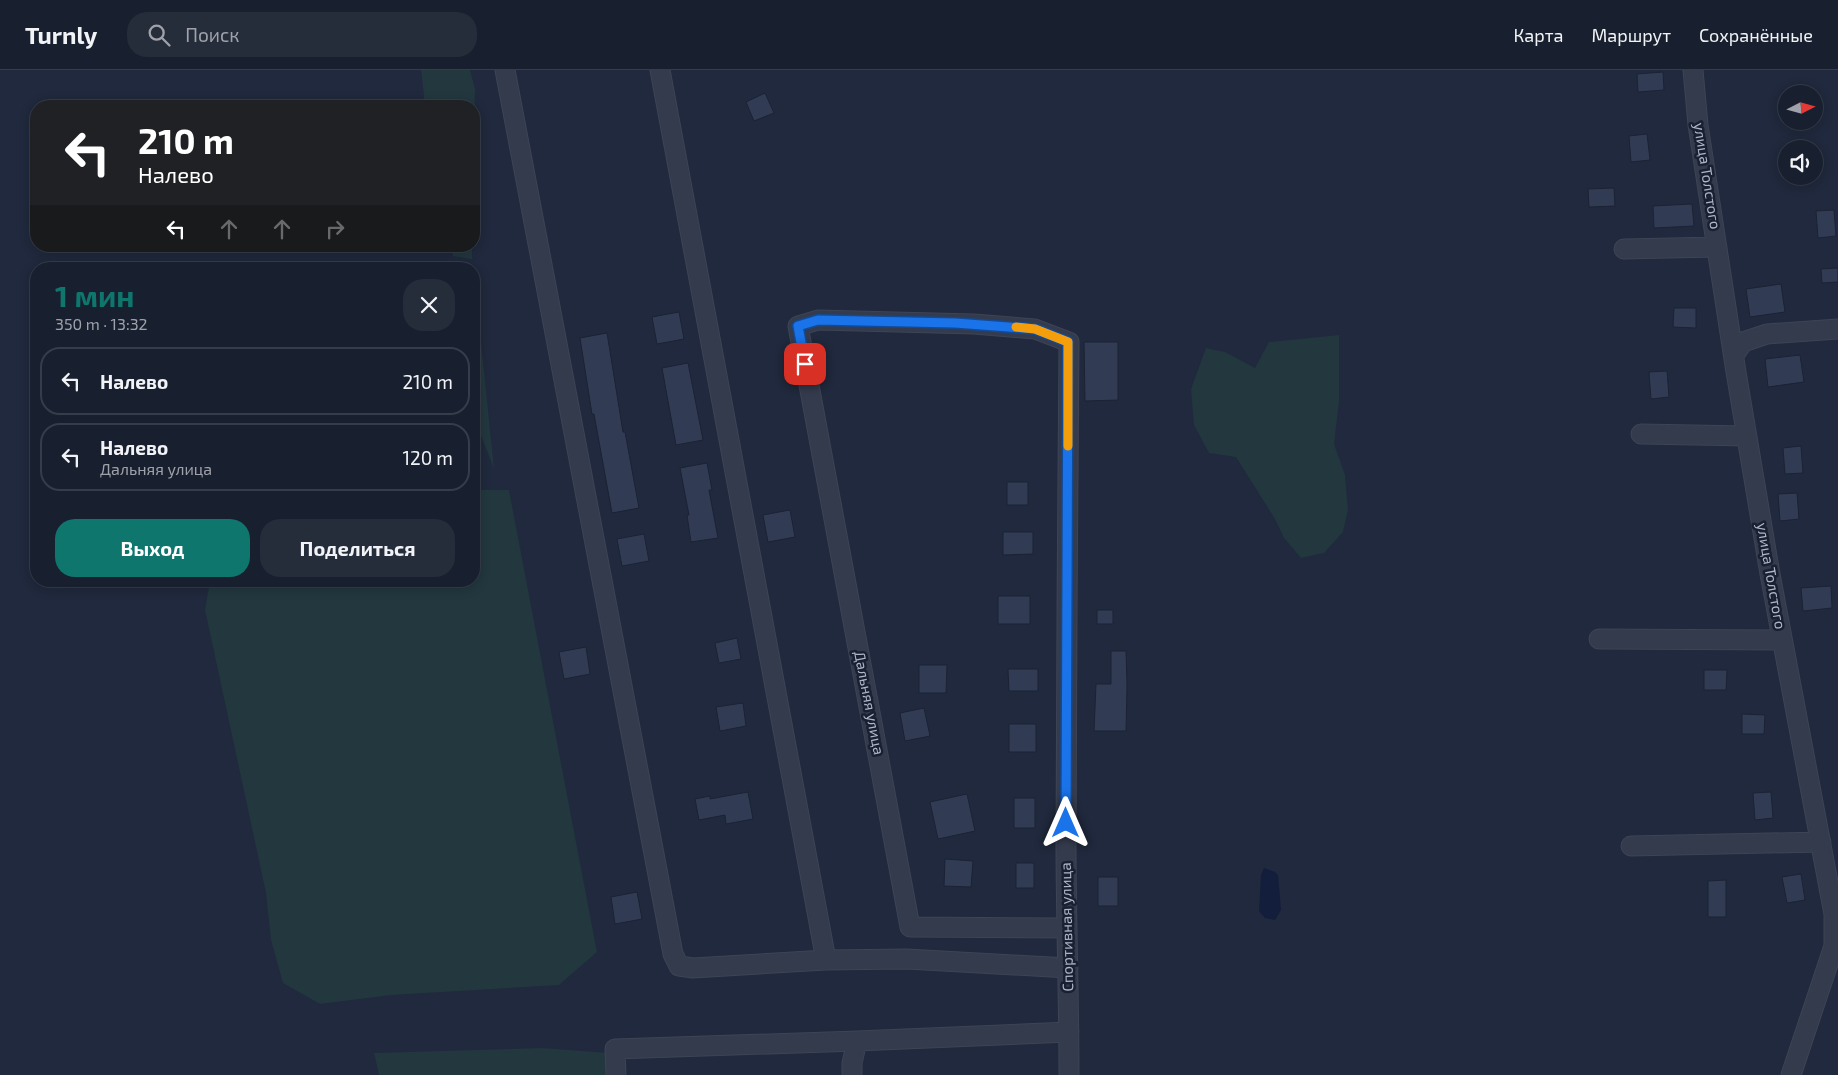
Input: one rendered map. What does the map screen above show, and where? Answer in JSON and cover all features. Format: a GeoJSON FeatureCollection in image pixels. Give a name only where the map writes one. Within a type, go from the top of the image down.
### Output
{"type":"FeatureCollection","features":[{"type":"Feature","properties":{"kind":"street"},"geometry":{"type":"LineString","coordinates":[[505,70],[673,954],[679,966],[693,968],[826,960],[907,959],[1068,968]]}},
{"type":"Feature","properties":{"kind":"street"},"geometry":{"type":"LineString","coordinates":[[660,70],[826,960]]}},
{"type":"Feature","properties":{"kind":"street","name":"улица Толстого"},"geometry":{"type":"LineString","coordinates":[[1693,70],[1698,125],[1747,436],[1782,640],[1834,914],[1834,946],[1791,1075]]}},
{"type":"Feature","properties":{"kind":"street"},"geometry":{"type":"LineString","coordinates":[[1624,249],[1717,248]]}},
{"type":"Feature","properties":{"kind":"street","name":"Спортивная улица"},"geometry":{"type":"LineString","coordinates":[[798,326],[818,320],[974,324],[1035,329],[1068,342],[1066,843],[1069,1075]]}},
{"type":"Feature","properties":{"kind":"street","name":"Дальняя улица"},"geometry":{"type":"LineString","coordinates":[[798,326],[910,927],[1067,928]]}},
{"type":"Feature","properties":{"kind":"street"},"geometry":{"type":"LineString","coordinates":[[1734,355],[1743,342],[1767,334],[1838,329]]}},
{"type":"Feature","properties":{"kind":"street"},"geometry":{"type":"LineString","coordinates":[[1641,434],[1747,436]]}},
{"type":"Feature","properties":{"kind":"street"},"geometry":{"type":"LineString","coordinates":[[1599,639],[1782,640]]}},
{"type":"Feature","properties":{"kind":"street"},"geometry":{"type":"LineString","coordinates":[[1631,846],[1821,842]]}},
{"type":"Feature","properties":{"kind":"street"},"geometry":{"type":"LineString","coordinates":[[616,1075],[614,1049],[1069,1032]]}},
{"type":"Feature","properties":{"kind":"street"},"geometry":{"type":"LineString","coordinates":[[852,1075],[852,1064],[857,1041]]}},
{"type":"Feature","properties":{"kind":"shaded area"},"geometry":{"type":"Polygon","coordinates":[[[421,70],[470,70],[475,89],[475,100],[424,100],[421,70]]]}},
{"type":"Feature","properties":{"kind":"shaded area"},"geometry":{"type":"Polygon","coordinates":[[[452,252],[472,252],[472,259],[453,256],[452,252]]]}},
{"type":"Feature","properties":{"kind":"shaded area"},"geometry":{"type":"Polygon","coordinates":[[[480,332],[494,469],[480,433],[480,332]]]}},
{"type":"Feature","properties":{"kind":"shaded area"},"geometry":{"type":"Polygon","coordinates":[[[1339,335],[1339,402],[1334,444],[1345,475],[1348,510],[1343,532],[1324,553],[1301,558],[1284,538],[1275,519],[1236,457],[1209,453],[1194,425],[1191,389],[1206,348],[1225,352],[1255,368],[1269,342],[1339,335]]]}},
{"type":"Feature","properties":{"kind":"shaded area"},"geometry":{"type":"Polygon","coordinates":[[[480,490],[509,490],[597,952],[559,985],[391,995],[320,1004],[283,983],[271,940],[266,893],[205,610],[209,587],[480,587],[480,490]]]}},
{"type":"Feature","properties":{"kind":"shaded area"},"geometry":{"type":"Polygon","coordinates":[[[542,1048],[609,1053],[612,1075],[379,1075],[374,1053],[542,1048]]]}},
{"type":"Feature","properties":{"kind":"water"},"geometry":{"type":"Polygon","coordinates":[[[1264,868],[1278,875],[1281,910],[1275,920],[1265,918],[1259,911],[1261,875],[1264,868]]]}},
{"type":"Feature","properties":{"kind":"building"},"geometry":{"type":"Polygon","coordinates":[[[1663,72],[1664,90],[1638,92],[1637,74],[1663,72]]]}},
{"type":"Feature","properties":{"kind":"building"},"geometry":{"type":"Polygon","coordinates":[[[765,93],[774,113],[754,121],[746,102],[765,93]]]}},
{"type":"Feature","properties":{"kind":"building"},"geometry":{"type":"Polygon","coordinates":[[[1647,134],[1650,160],[1631,162],[1629,136],[1647,134]]]}},
{"type":"Feature","properties":{"kind":"building"},"geometry":{"type":"Polygon","coordinates":[[[1614,188],[1615,206],[1589,207],[1588,189],[1614,188]]]}},
{"type":"Feature","properties":{"kind":"building"},"geometry":{"type":"Polygon","coordinates":[[[1692,204],[1694,226],[1654,228],[1653,206],[1692,204]]]}},
{"type":"Feature","properties":{"kind":"building"},"geometry":{"type":"Polygon","coordinates":[[[1834,210],[1836,236],[1818,238],[1816,211],[1834,210]]]}},
{"type":"Feature","properties":{"kind":"building"},"geometry":{"type":"Polygon","coordinates":[[[1838,268],[1838,282],[1822,283],[1821,269],[1838,268]]]}},
{"type":"Feature","properties":{"kind":"building"},"geometry":{"type":"Polygon","coordinates":[[[1781,284],[1785,312],[1750,317],[1746,289],[1781,284]]]}},
{"type":"Feature","properties":{"kind":"building"},"geometry":{"type":"Polygon","coordinates":[[[1674,308],[1696,308],[1696,328],[1673,327],[1674,308]]]}},
{"type":"Feature","properties":{"kind":"building"},"geometry":{"type":"Polygon","coordinates":[[[679,312],[684,339],[657,344],[652,317],[679,312]]]}},
{"type":"Feature","properties":{"kind":"building"},"geometry":{"type":"Polygon","coordinates":[[[607,333],[623,432],[625,432],[639,508],[612,513],[594,414],[592,414],[580,338],[607,333]]]}},
{"type":"Feature","properties":{"kind":"building"},"geometry":{"type":"Polygon","coordinates":[[[1084,342],[1118,342],[1118,400],[1085,401],[1084,342]]]}},
{"type":"Feature","properties":{"kind":"building"},"geometry":{"type":"Polygon","coordinates":[[[1800,355],[1804,382],[1768,387],[1765,359],[1800,355]]]}},
{"type":"Feature","properties":{"kind":"building"},"geometry":{"type":"Polygon","coordinates":[[[688,363],[703,440],[676,445],[662,368],[688,363]]]}},
{"type":"Feature","properties":{"kind":"building"},"geometry":{"type":"Polygon","coordinates":[[[1667,371],[1669,397],[1651,399],[1649,372],[1667,371]]]}},
{"type":"Feature","properties":{"kind":"building"},"geometry":{"type":"Polygon","coordinates":[[[1801,446],[1803,473],[1785,474],[1783,448],[1801,446]]]}},
{"type":"Feature","properties":{"kind":"building"},"geometry":{"type":"Polygon","coordinates":[[[707,463],[712,490],[709,490],[718,538],[691,542],[687,515],[689,515],[680,468],[707,463]]]}},
{"type":"Feature","properties":{"kind":"building"},"geometry":{"type":"Polygon","coordinates":[[[1007,482],[1028,482],[1028,505],[1007,505],[1007,482]]]}},
{"type":"Feature","properties":{"kind":"building"},"geometry":{"type":"Polygon","coordinates":[[[1797,493],[1799,519],[1780,521],[1778,494],[1797,493]]]}},
{"type":"Feature","properties":{"kind":"building"},"geometry":{"type":"Polygon","coordinates":[[[790,510],[795,537],[768,542],[763,515],[790,510]]]}},
{"type":"Feature","properties":{"kind":"building"},"geometry":{"type":"Polygon","coordinates":[[[1003,532],[1033,532],[1033,554],[1003,555],[1003,532]]]}},
{"type":"Feature","properties":{"kind":"building"},"geometry":{"type":"Polygon","coordinates":[[[644,534],[649,561],[622,566],[617,539],[644,534]]]}},
{"type":"Feature","properties":{"kind":"building"},"geometry":{"type":"Polygon","coordinates":[[[1831,586],[1832,608],[1803,611],[1801,588],[1831,586]]]}},
{"type":"Feature","properties":{"kind":"building"},"geometry":{"type":"Polygon","coordinates":[[[998,596],[1030,596],[1030,624],[998,624],[998,596]]]}},
{"type":"Feature","properties":{"kind":"building"},"geometry":{"type":"Polygon","coordinates":[[[1097,610],[1113,610],[1113,624],[1097,624],[1097,610]]]}},
{"type":"Feature","properties":{"kind":"building"},"geometry":{"type":"Polygon","coordinates":[[[737,638],[741,659],[719,663],[715,643],[737,638]]]}},
{"type":"Feature","properties":{"kind":"building"},"geometry":{"type":"Polygon","coordinates":[[[586,647],[590,674],[564,679],[559,652],[586,647]]]}},
{"type":"Feature","properties":{"kind":"building"},"geometry":{"type":"Polygon","coordinates":[[[1111,651],[1126,651],[1126,731],[1094,731],[1096,684],[1111,684],[1111,651]]]}},
{"type":"Feature","properties":{"kind":"building"},"geometry":{"type":"Polygon","coordinates":[[[919,665],[947,665],[946,693],[919,693],[919,665]]]}},
{"type":"Feature","properties":{"kind":"building"},"geometry":{"type":"Polygon","coordinates":[[[1008,669],[1038,669],[1038,691],[1009,691],[1008,669]]]}},
{"type":"Feature","properties":{"kind":"building"},"geometry":{"type":"Polygon","coordinates":[[[1704,670],[1727,670],[1726,690],[1704,690],[1704,670]]]}},
{"type":"Feature","properties":{"kind":"building"},"geometry":{"type":"Polygon","coordinates":[[[743,703],[746,726],[720,731],[716,707],[743,703]]]}},
{"type":"Feature","properties":{"kind":"building"},"geometry":{"type":"Polygon","coordinates":[[[924,708],[930,736],[905,741],[900,713],[924,708]]]}},
{"type":"Feature","properties":{"kind":"building"},"geometry":{"type":"Polygon","coordinates":[[[1742,714],[1765,715],[1764,734],[1742,734],[1742,714]]]}},
{"type":"Feature","properties":{"kind":"building"},"geometry":{"type":"Polygon","coordinates":[[[1009,724],[1036,724],[1036,752],[1009,752],[1009,724]]]}},
{"type":"Feature","properties":{"kind":"building"},"geometry":{"type":"Polygon","coordinates":[[[748,792],[753,819],[726,824],[725,815],[699,820],[695,799],[710,796],[710,799],[748,792]]]}},
{"type":"Feature","properties":{"kind":"building"},"geometry":{"type":"Polygon","coordinates":[[[1771,792],[1773,818],[1755,820],[1753,793],[1771,792]]]}},
{"type":"Feature","properties":{"kind":"building"},"geometry":{"type":"Polygon","coordinates":[[[967,794],[975,831],[938,839],[930,802],[967,794]]]}},
{"type":"Feature","properties":{"kind":"building"},"geometry":{"type":"Polygon","coordinates":[[[1014,798],[1035,798],[1035,828],[1014,828],[1014,798]]]}},
{"type":"Feature","properties":{"kind":"building"},"geometry":{"type":"Polygon","coordinates":[[[945,859],[973,861],[971,887],[944,886],[945,859]]]}},
{"type":"Feature","properties":{"kind":"building"},"geometry":{"type":"Polygon","coordinates":[[[1016,863],[1034,863],[1034,888],[1016,888],[1016,863]]]}},
{"type":"Feature","properties":{"kind":"building"},"geometry":{"type":"Polygon","coordinates":[[[1801,874],[1805,900],[1787,903],[1782,877],[1801,874]]]}},
{"type":"Feature","properties":{"kind":"building"},"geometry":{"type":"Polygon","coordinates":[[[1098,877],[1118,877],[1118,906],[1098,906],[1098,877]]]}},
{"type":"Feature","properties":{"kind":"building"},"geometry":{"type":"Polygon","coordinates":[[[1726,880],[1726,917],[1708,917],[1708,881],[1726,880]]]}},
{"type":"Feature","properties":{"kind":"building"},"geometry":{"type":"Polygon","coordinates":[[[637,892],[642,919],[615,924],[611,897],[637,892]]]}},
{"type":"Feature","properties":{"kind":"slow traffic"},"geometry":{"type":"LineString","coordinates":[[1016,327],[1035,329],[1068,342],[1068,446]]}},
{"type":"Feature","properties":{"kind":"route"},"geometry":{"type":"LineString","coordinates":[[805,364],[798,326],[818,320],[955,323],[1035,329],[1068,342],[1066,823]]}}]}
